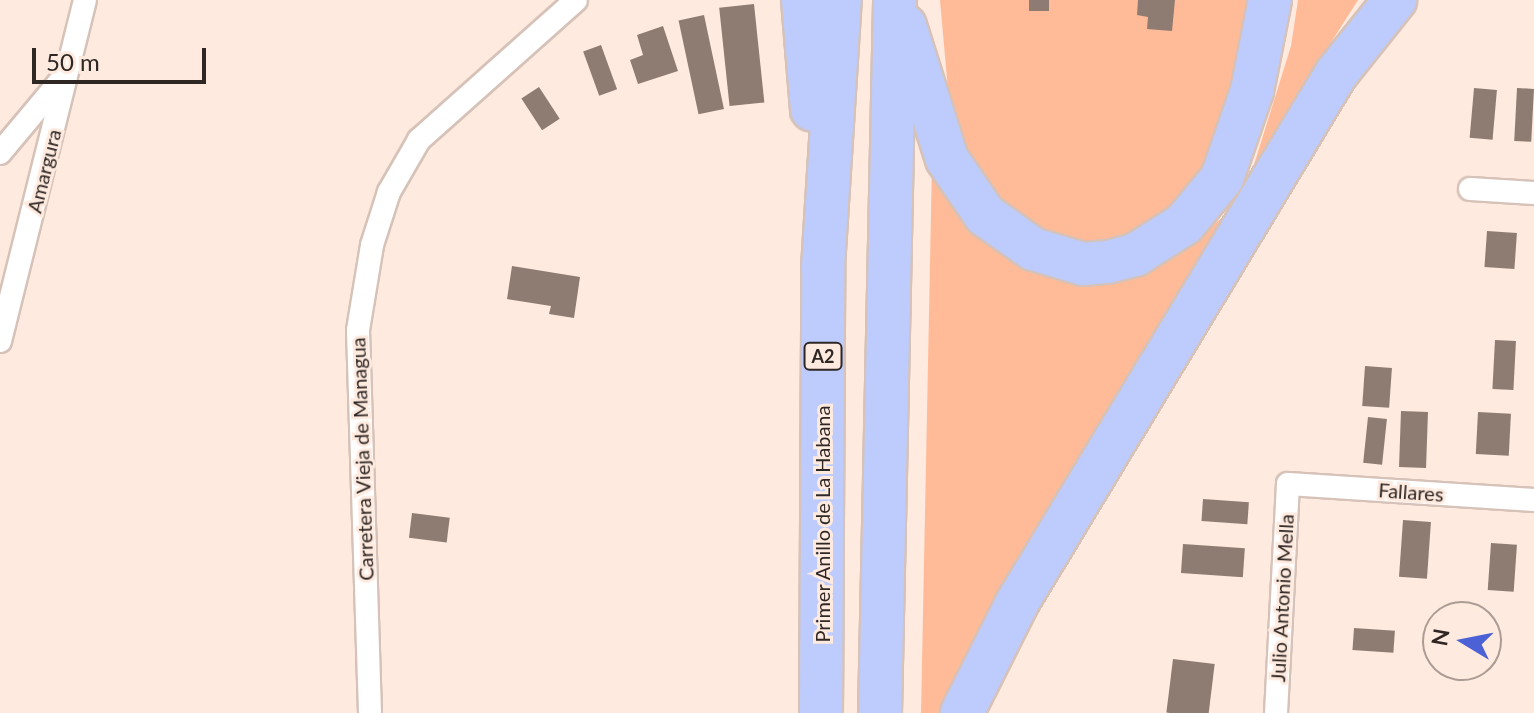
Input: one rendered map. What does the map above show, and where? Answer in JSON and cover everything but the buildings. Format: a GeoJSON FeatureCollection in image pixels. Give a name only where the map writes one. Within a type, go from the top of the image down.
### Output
{"type":"FeatureCollection","features":[{"type":"Feature","properties":{"kind":"highway"},"geometry":{"type":"LineString","coordinates":[[803,0],[823,267]]}},
{"type":"Feature","properties":{"kind":"highway","name":"Primer Anillo de La Habana"},"geometry":{"type":"LineString","coordinates":[[821,713],[823,267],[840,0]]}},
{"type":"Feature","properties":{"kind":"highway"},"geometry":{"type":"LineString","coordinates":[[896,0],[947,159],[964,189],[1006,234],[1033,249],[1083,264],[1135,255],[1184,224],[1206,201],[1235,148],[1270,0]]}},
{"type":"Feature","properties":{"kind":"highway"},"geometry":{"type":"LineString","coordinates":[[880,713],[896,0]]}},
{"type":"Feature","properties":{"kind":"highway"},"geometry":{"type":"LineString","coordinates":[[962,713],[1017,603],[1336,74],[1395,0]]}},
{"type":"Feature","properties":{"kind":"street","name":"Amargura"},"geometry":{"type":"LineString","coordinates":[[0,341],[85,0]]}},
{"type":"Feature","properties":{"kind":"street","name":"Carretera Vieja de Managua"},"geometry":{"type":"LineString","coordinates":[[370,713],[358,330],[372,245],[389,192],[419,140],[576,0]]}},
{"type":"Feature","properties":{"kind":"street"},"geometry":{"type":"LineString","coordinates":[[0,153],[70,69]]}},
{"type":"Feature","properties":{"kind":"street"},"geometry":{"type":"LineString","coordinates":[[1470,189],[1534,193]]}},
{"type":"Feature","properties":{"kind":"street","name":"Fallares"},"geometry":{"type":"LineString","coordinates":[[1288,484],[1534,500]]}},
{"type":"Feature","properties":{"kind":"street","name":"Julio Antonio Mella"},"geometry":{"type":"LineString","coordinates":[[1276,713],[1288,484]]}},
{"type":"Feature","properties":{"kind":"shaded area"},"geometry":{"type":"Polygon","coordinates":[[[940,0],[1258,0],[1245,54],[1197,187],[1173,213],[1112,243],[1077,244],[1043,237],[989,200],[951,124],[940,0]]]}},
{"type":"Feature","properties":{"kind":"shaded area"},"geometry":{"type":"Polygon","coordinates":[[[1298,0],[1358,0],[1288,110],[1242,203],[1291,46],[1298,0]]]}},
{"type":"Feature","properties":{"kind":"shaded area"},"geometry":{"type":"Polygon","coordinates":[[[932,163],[1003,250],[1202,233],[1242,203],[950,713],[921,713],[932,163]]]}}]}
